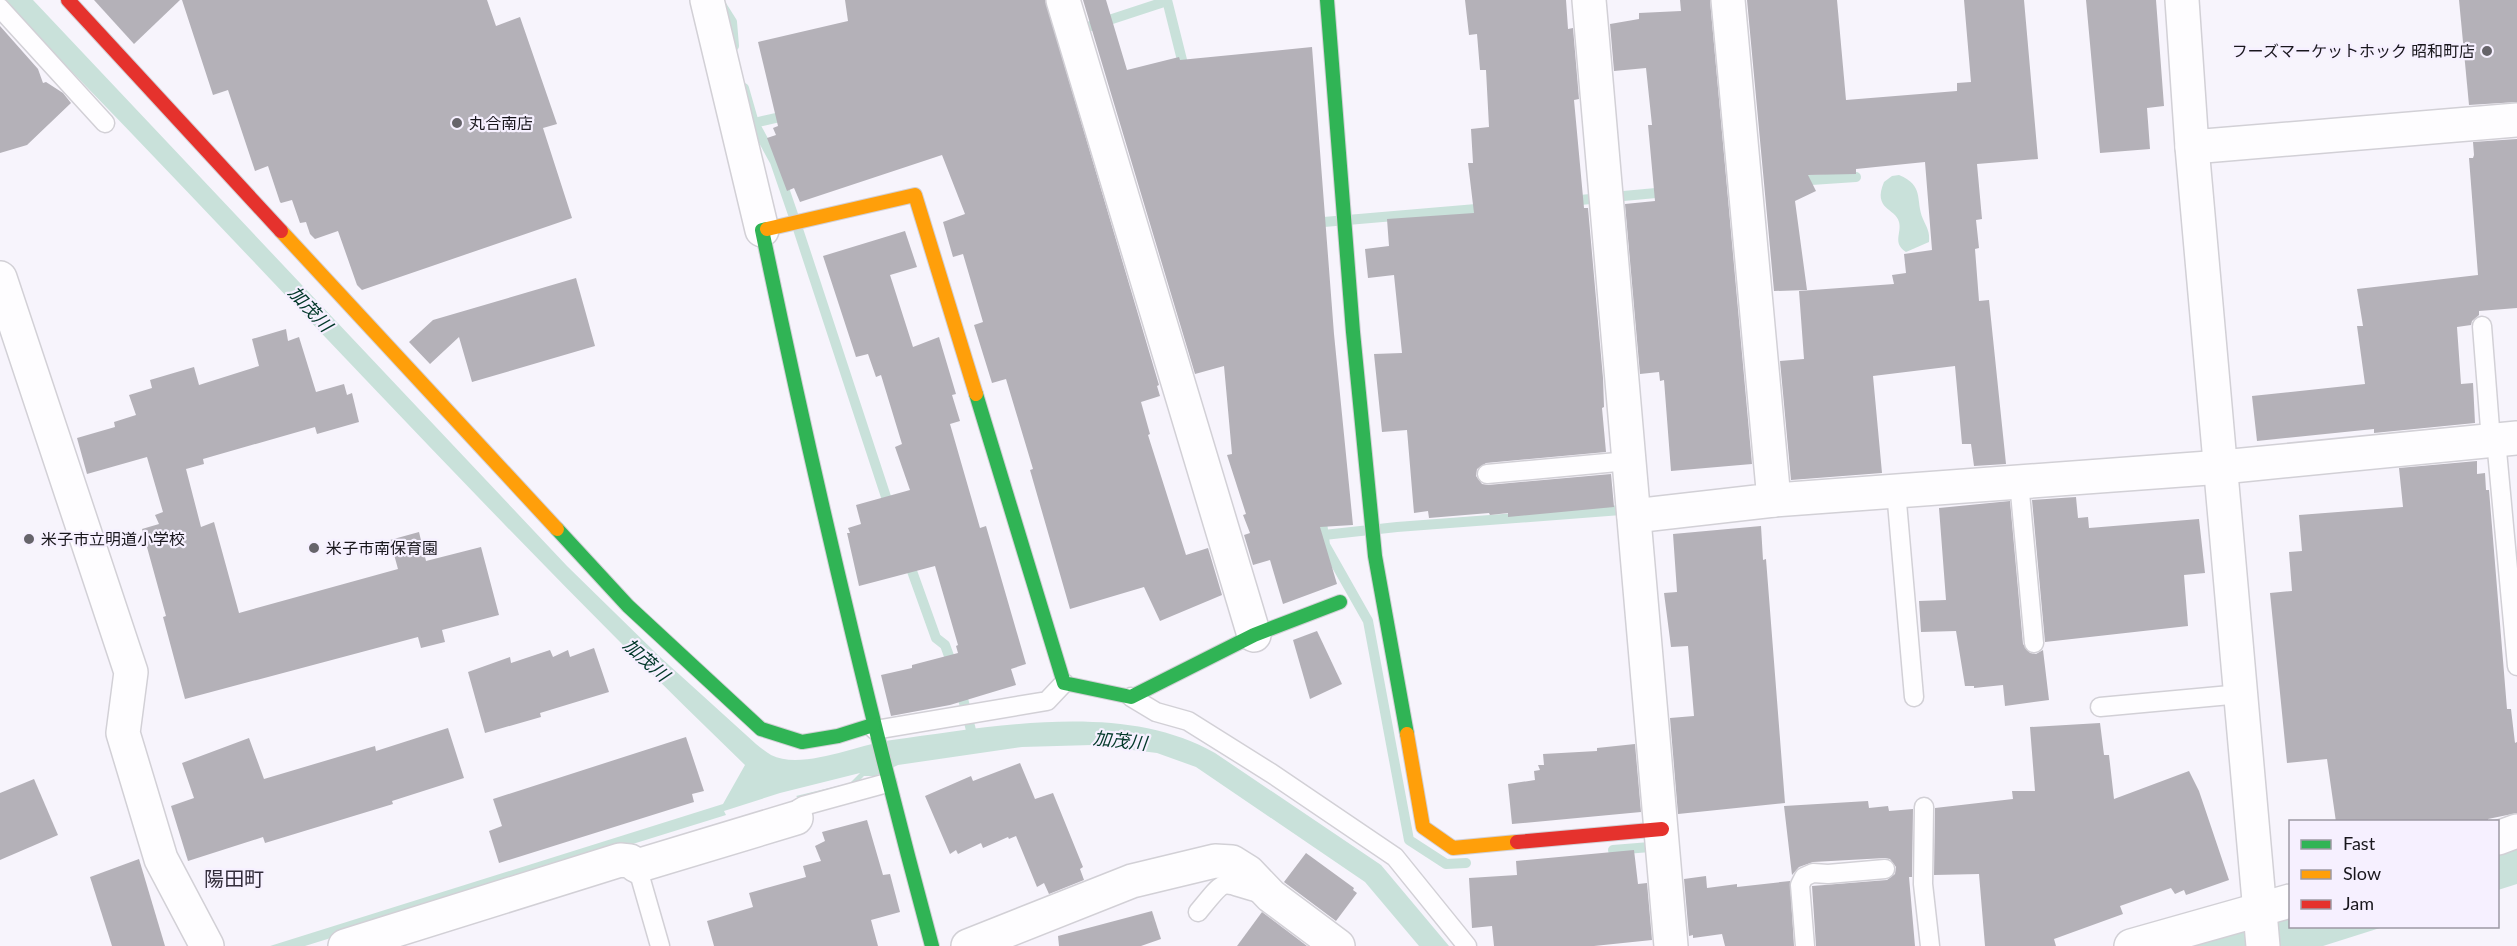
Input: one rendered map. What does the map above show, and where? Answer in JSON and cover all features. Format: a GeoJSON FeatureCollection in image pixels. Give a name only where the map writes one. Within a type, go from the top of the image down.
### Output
{"type":"FeatureCollection","features":[{"type":"Feature","properties":{"kind":"street"},"geometry":{"type":"LineString","coordinates":[[68,0],[628,606],[761,729],[802,742],[874,728]]}},
{"type":"Feature","properties":{"kind":"street"},"geometry":{"type":"LineString","coordinates":[[707,0],[762,230],[804,436],[887,783],[932,946]]}},
{"type":"Feature","properties":{"kind":"street"},"geometry":{"type":"LineString","coordinates":[[1063,0],[1254,635]]}},
{"type":"Feature","properties":{"kind":"street"},"geometry":{"type":"LineString","coordinates":[[1327,0],[1352,321],[1375,556],[1423,827],[1453,848],[1662,829]]}},
{"type":"Feature","properties":{"kind":"street"},"geometry":{"type":"LineString","coordinates":[[1589,0],[1671,946]]}},
{"type":"Feature","properties":{"kind":"street"},"geometry":{"type":"LineString","coordinates":[[1728,0],[1774,500]]}},
{"type":"Feature","properties":{"kind":"street"},"geometry":{"type":"LineString","coordinates":[[2182,0],[2192,147],[2263,946]]}},
{"type":"Feature","properties":{"kind":"street"},"geometry":{"type":"LineString","coordinates":[[2192,147],[2517,120]]}},
{"type":"Feature","properties":{"kind":"street"},"geometry":{"type":"LineString","coordinates":[[762,230],[915,195],[1064,682],[1131,697],[1254,635],[1340,602]]}},
{"type":"Feature","properties":{"kind":"street"},"geometry":{"type":"LineString","coordinates":[[0,278],[131,672],[123,733],[161,859],[207,946]]}},
{"type":"Feature","properties":{"kind":"street"},"geometry":{"type":"LineString","coordinates":[[1634,516],[1774,500],[2222,467],[2501,440]]}},
{"type":"Feature","properties":{"kind":"street"},"geometry":{"type":"LineString","coordinates":[[345,946],[609,863],[620,860],[630,861],[637,866],[796,818]]}},
{"type":"Feature","properties":{"kind":"street"},"geometry":{"type":"LineString","coordinates":[[2499,838],[2517,831]]}},
{"type":"Feature","properties":{"kind":"street"},"geometry":{"type":"LineString","coordinates":[[968,946],[1132,881],[1215,861],[1232,862],[1240,867],[1271,896],[1338,946]]}},
{"type":"Feature","properties":{"kind":"street"},"geometry":{"type":"LineString","coordinates":[[2131,946],[2289,901]]}},
{"type":"Feature","properties":{"kind":"lane"},"geometry":{"type":"LineString","coordinates":[[0,9],[105,123]]}},
{"type":"Feature","properties":{"kind":"lane"},"geometry":{"type":"LineString","coordinates":[[2482,326],[2501,440],[2517,666]]}},
{"type":"Feature","properties":{"kind":"lane"},"geometry":{"type":"LineString","coordinates":[[1487,474],[1628,461]]}},
{"type":"Feature","properties":{"kind":"lane"},"geometry":{"type":"LineString","coordinates":[[2019,482],[2034,643]]}},
{"type":"Feature","properties":{"kind":"lane"},"geometry":{"type":"LineString","coordinates":[[1896,491],[1914,697]]}},
{"type":"Feature","properties":{"kind":"lane"},"geometry":{"type":"LineString","coordinates":[[874,728],[1047,701],[1064,682]]}},
{"type":"Feature","properties":{"kind":"lane"},"geometry":{"type":"LineString","coordinates":[[2100,707],[2241,694]]}},
{"type":"Feature","properties":{"kind":"lane"},"geometry":{"type":"LineString","coordinates":[[1131,697],[1156,712],[1188,721],[1271,773],[1395,857],[1467,946]]}},
{"type":"Feature","properties":{"kind":"lane"},"geometry":{"type":"LineString","coordinates":[[796,818],[798,809],[803,806],[887,783]]}},
{"type":"Feature","properties":{"kind":"lane"},"geometry":{"type":"LineString","coordinates":[[1924,807],[1923,884],[1930,946]]}},
{"type":"Feature","properties":{"kind":"lane"},"geometry":{"type":"LineString","coordinates":[[637,866],[660,946]]}},
{"type":"Feature","properties":{"kind":"lane"},"geometry":{"type":"LineString","coordinates":[[1805,946],[1800,885],[1804,877],[1813,873],[1828,874],[1885,868]]}},
{"type":"Feature","properties":{"kind":"lane"},"geometry":{"type":"LineString","coordinates":[[1198,912],[1220,885],[1228,883],[1247,891],[1271,896]]}},
{"type":"Feature","properties":{"kind":"water","name":"加茂川"},"geometry":{"type":"Polygon","coordinates":[[[2,0],[33,0],[567,566],[659,656],[769,754],[784,759],[798,760],[830,755],[878,742],[1014,724],[1056,722],[1099,722],[1140,727],[1179,737],[1215,753],[1381,865],[1449,946],[1419,946],[1365,882],[1196,767],[1157,753],[1092,745],[1022,747],[898,765],[875,776],[864,776],[852,788],[802,801],[796,796],[850,783],[860,773],[780,793],[724,811],[726,815],[305,946],[270,946],[723,804],[745,765],[463,482],[2,0]]]}},
{"type":"Feature","properties":{"kind":"water"},"geometry":{"type":"Polygon","coordinates":[[[1899,175],[1907,179],[1916,189],[1929,235],[1929,242],[1906,252],[1899,245],[1900,226],[1897,217],[1886,207],[1881,198],[1884,182],[1892,176],[1899,175]]]}},
{"type":"Feature","properties":{"kind":"water"},"geometry":{"type":"Polygon","coordinates":[[[2517,842],[2517,884],[2499,890],[2499,848],[2517,842]]]}},
{"type":"Feature","properties":{"kind":"water"},"geometry":{"type":"Polygon","coordinates":[[[2289,917],[2289,928],[2380,928],[2323,946],[2168,946],[2289,917]]]}},
{"type":"Feature","properties":{"kind":"building"},"geometry":{"type":"Polygon","coordinates":[[[94,0],[180,0],[134,44],[94,0]]]}},
{"type":"Feature","properties":{"kind":"building","name":"丸合南店"},"geometry":{"type":"Polygon","coordinates":[[[182,0],[487,0],[496,26],[520,17],[557,124],[543,128],[572,218],[362,290],[357,285],[338,231],[315,239],[310,234],[306,222],[300,223],[292,200],[280,202],[268,166],[255,171],[228,90],[213,95],[182,0]]]}},
{"type":"Feature","properties":{"kind":"building"},"geometry":{"type":"Polygon","coordinates":[[[845,0],[1045,0],[1159,385],[1157,386],[1160,396],[1141,402],[1150,434],[1148,435],[1186,555],[1208,548],[1222,595],[1160,621],[1144,587],[1070,609],[1030,470],[1033,469],[1006,379],[992,383],[974,325],[983,322],[963,254],[953,257],[943,222],[965,214],[942,155],[800,202],[794,188],[787,191],[767,138],[776,135],[773,128],[778,126],[758,42],[848,21],[845,0]]]}},
{"type":"Feature","properties":{"kind":"building"},"geometry":{"type":"Polygon","coordinates":[[[1083,0],[1106,0],[1127,70],[1179,57],[1180,60],[1312,47],[1334,334],[1353,525],[1320,527],[1337,584],[1283,604],[1270,560],[1253,565],[1244,535],[1250,533],[1243,515],[1246,514],[1227,455],[1232,454],[1224,366],[1195,374],[1083,0]]]}},
{"type":"Feature","properties":{"kind":"building"},"geometry":{"type":"Polygon","coordinates":[[[1465,0],[1566,0],[1568,29],[1573,28],[1579,99],[1574,100],[1584,208],[1588,208],[1603,378],[1604,407],[1602,408],[1606,452],[1486,463],[1477,469],[1476,476],[1482,484],[1488,485],[1611,474],[1614,507],[1508,517],[1508,513],[1490,515],[1489,513],[1429,518],[1428,511],[1414,513],[1407,430],[1382,432],[1374,354],[1402,353],[1394,275],[1368,278],[1365,249],[1389,246],[1387,219],[1474,213],[1468,163],[1473,163],[1471,129],[1489,127],[1486,70],[1480,70],[1477,34],[1469,35],[1465,0]]]}},
{"type":"Feature","properties":{"kind":"building"},"geometry":{"type":"Polygon","coordinates":[[[1680,0],[1710,0],[1752,464],[1671,471],[1664,380],[1660,381],[1659,372],[1640,374],[1625,204],[1655,201],[1648,125],[1652,125],[1646,68],[1614,71],[1610,24],[1639,19],[1639,13],[1681,11],[1680,0]]]}},
{"type":"Feature","properties":{"kind":"building"},"geometry":{"type":"Polygon","coordinates":[[[1747,0],[1837,0],[1846,100],[1957,91],[1957,83],[1971,82],[1964,0],[2024,0],[2038,159],[1977,164],[1982,219],[1976,220],[1979,248],[1975,249],[1979,301],[1989,300],[2006,464],[1974,466],[1971,444],[1962,444],[1955,366],[1873,376],[1882,473],[1791,480],[1780,361],[1804,359],[1799,291],[1894,284],[1892,275],[1906,273],[1904,254],[1932,250],[1925,162],[1856,169],[1856,174],[1808,175],[1816,191],[1795,201],[1807,290],[1774,291],[1747,0]]]}},
{"type":"Feature","properties":{"kind":"building"},"geometry":{"type":"Polygon","coordinates":[[[2086,0],[2156,0],[2164,106],[2147,108],[2150,149],[2100,153],[2086,0]]]}},
{"type":"Feature","properties":{"kind":"building","name":"フーズマーケットホック 昭和町店"},"geometry":{"type":"Polygon","coordinates":[[[2459,0],[2517,0],[2517,102],[2469,105],[2459,0]]]}},
{"type":"Feature","properties":{"kind":"building"},"geometry":{"type":"Polygon","coordinates":[[[0,26],[38,69],[43,83],[46,82],[63,93],[71,103],[27,145],[0,153],[0,26]]]}},
{"type":"Feature","properties":{"kind":"building"},"geometry":{"type":"Polygon","coordinates":[[[2517,139],[2517,308],[2479,311],[2479,315],[2471,325],[2457,327],[2461,384],[2473,383],[2475,423],[2374,433],[2374,429],[2257,441],[2252,396],[2365,384],[2357,326],[2363,326],[2357,289],[2478,275],[2469,158],[2473,158],[2474,155],[2473,142],[2517,139]]]}},
{"type":"Feature","properties":{"kind":"building"},"geometry":{"type":"Polygon","coordinates":[[[905,231],[917,267],[890,275],[913,347],[939,337],[956,394],[952,395],[960,421],[950,424],[980,528],[986,526],[1026,664],[1011,669],[1016,685],[950,705],[891,716],[881,675],[958,653],[956,646],[958,645],[935,566],[859,586],[847,533],[850,533],[848,528],[861,524],[856,505],[910,490],[895,447],[902,444],[881,375],[876,377],[868,354],[856,357],[823,256],[905,231]]]}},
{"type":"Feature","properties":{"kind":"building"},"geometry":{"type":"Polygon","coordinates":[[[576,278],[595,346],[472,382],[459,337],[430,364],[409,342],[433,320],[576,278]]]}},
{"type":"Feature","properties":{"kind":"building"},"geometry":{"type":"Polygon","coordinates":[[[286,329],[288,341],[299,337],[316,392],[344,384],[347,395],[352,393],[359,422],[317,434],[315,427],[203,459],[204,464],[186,469],[201,527],[214,522],[239,613],[398,569],[390,540],[419,532],[426,561],[481,547],[499,615],[442,630],[445,642],[421,648],[418,637],[185,699],[163,617],[166,616],[142,529],[159,524],[155,515],[163,512],[147,457],[87,474],[77,438],[115,427],[114,422],[136,415],[129,395],[152,388],[150,380],[194,367],[199,385],[259,366],[252,339],[286,329]]]}},
{"type":"Feature","properties":{"kind":"building"},"geometry":{"type":"Polygon","coordinates":[[[2477,461],[2477,474],[2485,473],[2486,490],[2489,490],[2507,709],[2511,709],[2515,743],[2517,742],[2517,813],[2488,820],[2336,820],[2327,759],[2287,763],[2270,593],[2292,591],[2289,552],[2302,551],[2299,515],[2403,507],[2399,468],[2477,461]]]}},
{"type":"Feature","properties":{"kind":"building"},"geometry":{"type":"Polygon","coordinates":[[[2076,497],[2078,518],[2088,517],[2089,528],[2199,519],[2205,573],[2184,575],[2188,626],[2045,642],[2032,500],[2076,497]]]}},
{"type":"Feature","properties":{"kind":"building"},"geometry":{"type":"Polygon","coordinates":[[[2010,501],[2023,644],[2030,653],[2036,654],[2043,650],[2049,700],[2005,706],[2003,685],[1974,688],[1974,686],[1965,686],[1956,631],[1921,632],[1919,601],[1946,600],[1939,508],[2010,501]]]}},
{"type":"Feature","properties":{"kind":"building"},"geometry":{"type":"Polygon","coordinates":[[[1761,526],[1763,560],[1766,559],[1785,803],[1678,814],[1670,718],[1694,716],[1688,646],[1671,647],[1664,593],[1677,592],[1673,534],[1761,526]]]}},
{"type":"Feature","properties":{"kind":"building"},"geometry":{"type":"Polygon","coordinates":[[[1317,631],[1342,684],[1310,699],[1293,640],[1317,631]]]}},
{"type":"Feature","properties":{"kind":"building"},"geometry":{"type":"Polygon","coordinates":[[[594,648],[609,692],[540,713],[541,717],[485,733],[468,672],[510,657],[511,663],[550,650],[553,657],[568,650],[570,657],[594,648]]]}},
{"type":"Feature","properties":{"kind":"building"},"geometry":{"type":"Polygon","coordinates":[[[2100,723],[2104,755],[2109,755],[2114,799],[2189,771],[2199,791],[2229,880],[2186,895],[2184,890],[2175,894],[2171,888],[2120,906],[2123,914],[2054,939],[2056,946],[1985,946],[1979,874],[1934,875],[1935,808],[2013,799],[2012,791],[2035,791],[2030,727],[2100,723]]]}},
{"type":"Feature","properties":{"kind":"building"},"geometry":{"type":"Polygon","coordinates":[[[448,728],[464,778],[392,801],[393,804],[265,843],[263,837],[188,861],[171,806],[194,798],[182,763],[249,738],[264,779],[375,746],[376,751],[448,728]]]}},
{"type":"Feature","properties":{"kind":"building"},"geometry":{"type":"Polygon","coordinates":[[[686,737],[704,791],[692,794],[694,802],[499,863],[489,831],[502,826],[493,799],[686,737]]]}},
{"type":"Feature","properties":{"kind":"building"},"geometry":{"type":"Polygon","coordinates":[[[1635,744],[1641,812],[1512,824],[1508,784],[1535,780],[1534,771],[1540,770],[1538,765],[1544,765],[1543,754],[1597,751],[1597,748],[1635,744]]]}},
{"type":"Feature","properties":{"kind":"building"},"geometry":{"type":"Polygon","coordinates":[[[1020,763],[1035,799],[1053,793],[1083,867],[1080,869],[1084,880],[1049,894],[1044,883],[1037,887],[1016,836],[983,848],[981,843],[958,854],[956,850],[950,854],[925,796],[971,776],[973,781],[1020,763]]]}},
{"type":"Feature","properties":{"kind":"building"},"geometry":{"type":"Polygon","coordinates":[[[34,779],[58,835],[0,860],[0,793],[34,779]]]}},
{"type":"Feature","properties":{"kind":"building"},"geometry":{"type":"Polygon","coordinates":[[[1868,801],[1869,808],[1888,806],[1889,811],[1913,809],[1912,877],[1909,877],[1915,946],[1816,946],[1812,886],[1887,880],[1895,874],[1896,867],[1890,859],[1885,858],[1813,862],[1799,867],[1792,875],[1784,806],[1868,801]]]}},
{"type":"Feature","properties":{"kind":"building"},"geometry":{"type":"Polygon","coordinates":[[[867,820],[883,875],[890,874],[900,912],[871,920],[878,946],[714,946],[707,921],[753,907],[749,893],[806,877],[803,866],[821,861],[815,846],[825,841],[822,832],[867,820]]]}},
{"type":"Feature","properties":{"kind":"building"},"geometry":{"type":"Polygon","coordinates":[[[1634,850],[1638,884],[1647,883],[1652,940],[1594,946],[1494,946],[1492,926],[1472,928],[1469,878],[1517,875],[1516,861],[1634,850]]]}},
{"type":"Feature","properties":{"kind":"building"},"geometry":{"type":"Polygon","coordinates":[[[1306,853],[1354,888],[1353,890],[1357,893],[1336,921],[1284,882],[1306,853]]]}},
{"type":"Feature","properties":{"kind":"building"},"geometry":{"type":"Polygon","coordinates":[[[139,859],[165,946],[112,946],[90,877],[139,859]]]}},
{"type":"Feature","properties":{"kind":"building"},"geometry":{"type":"Polygon","coordinates":[[[1706,876],[1707,888],[1790,881],[1794,946],[1725,946],[1722,934],[1693,938],[1693,935],[1689,936],[1684,879],[1706,876]]]}},
{"type":"Feature","properties":{"kind":"building"},"geometry":{"type":"Polygon","coordinates":[[[1152,911],[1161,939],[1141,946],[1059,946],[1058,936],[1152,911]]]}},
{"type":"Feature","properties":{"kind":"building"},"geometry":{"type":"Polygon","coordinates":[[[1262,912],[1307,946],[1237,946],[1262,912]]]}},
{"type":"Feature","properties":{"kind":"waterway"},"geometry":{"type":"LineString","coordinates":[[1167,0],[1185,72]]}},
{"type":"Feature","properties":{"kind":"waterway"},"geometry":{"type":"LineString","coordinates":[[1042,42],[1167,1]]}},
{"type":"Feature","properties":{"kind":"waterway"},"geometry":{"type":"LineString","coordinates":[[720,3],[732,22],[734,46]]}},
{"type":"Feature","properties":{"kind":"waterway"},"geometry":{"type":"LineString","coordinates":[[744,88],[754,123],[775,162],[890,509]]}},
{"type":"Feature","properties":{"kind":"waterway"},"geometry":{"type":"LineString","coordinates":[[754,123],[789,115]]}},
{"type":"Feature","properties":{"kind":"waterway"},"geometry":{"type":"LineString","coordinates":[[1796,181],[1856,177]]}},
{"type":"Feature","properties":{"kind":"waterway"},"geometry":{"type":"LineString","coordinates":[[1569,201],[1667,192]]}},
{"type":"Feature","properties":{"kind":"waterway"},"geometry":{"type":"LineString","coordinates":[[1312,223],[1488,208]]}},
{"type":"Feature","properties":{"kind":"waterway"},"geometry":{"type":"LineString","coordinates":[[1324,535],[1397,527],[1621,510]]}},
{"type":"Feature","properties":{"kind":"waterway"},"geometry":{"type":"LineString","coordinates":[[1321,515],[1325,545],[1368,621],[1409,840],[1446,864],[1466,863]]}},
{"type":"Feature","properties":{"kind":"waterway"},"geometry":{"type":"LineString","coordinates":[[908,560],[936,638],[945,645],[953,667]]}},
{"type":"Feature","properties":{"kind":"waterway"},"geometry":{"type":"LineString","coordinates":[[960,687],[974,742]]}},
{"type":"Feature","properties":{"kind":"waterway"},"geometry":{"type":"LineString","coordinates":[[1613,850],[1650,847]]}},
{"type":"Feature","properties":{"kind":"traffic: fast"},"geometry":{"type":"LineString","coordinates":[[1327,0],[1353,332],[1375,556],[1407,734]]}},
{"type":"Feature","properties":{"kind":"traffic: fast"},"geometry":{"type":"LineString","coordinates":[[767,229],[762,230],[821,500],[885,768],[932,946]]}},
{"type":"Feature","properties":{"kind":"traffic: fast"},"geometry":{"type":"LineString","coordinates":[[976,394],[1064,683],[1131,697],[1254,635],[1340,602]]}},
{"type":"Feature","properties":{"kind":"traffic: fast"},"geometry":{"type":"LineString","coordinates":[[557,529],[628,606],[761,729],[802,742],[838,736],[873,725]]}},
{"type":"Feature","properties":{"kind":"traffic: slow"},"geometry":{"type":"LineString","coordinates":[[767,229],[915,195],[976,394]]}},
{"type":"Feature","properties":{"kind":"traffic: slow"},"geometry":{"type":"LineString","coordinates":[[281,231],[557,529]]}},
{"type":"Feature","properties":{"kind":"traffic: slow"},"geometry":{"type":"LineString","coordinates":[[1407,734],[1423,827],[1453,848],[1517,842]]}},
{"type":"Feature","properties":{"kind":"traffic: jam"},"geometry":{"type":"LineString","coordinates":[[68,0],[281,231]]}},
{"type":"Feature","properties":{"kind":"traffic: jam"},"geometry":{"type":"LineString","coordinates":[[1517,842],[1662,829]]}},
{"type":"Feature","properties":{"kind":"place","name":"フーズマーケットホック 昭和町店"},"geometry":{"type":"Point","coordinates":[2487,51]}},
{"type":"Feature","properties":{"kind":"place","name":"丸合南店"},"geometry":{"type":"Point","coordinates":[457,123]}},
{"type":"Feature","properties":{"kind":"place","name":"米子市立明道小学校"},"geometry":{"type":"Point","coordinates":[29,539]}},
{"type":"Feature","properties":{"kind":"place","name":"米子市南保育園"},"geometry":{"type":"Point","coordinates":[314,548]}},
{"type":"Feature","properties":{"kind":"district","name":"陽田町"},"geometry":{"type":"Point","coordinates":[234,879]}}]}
